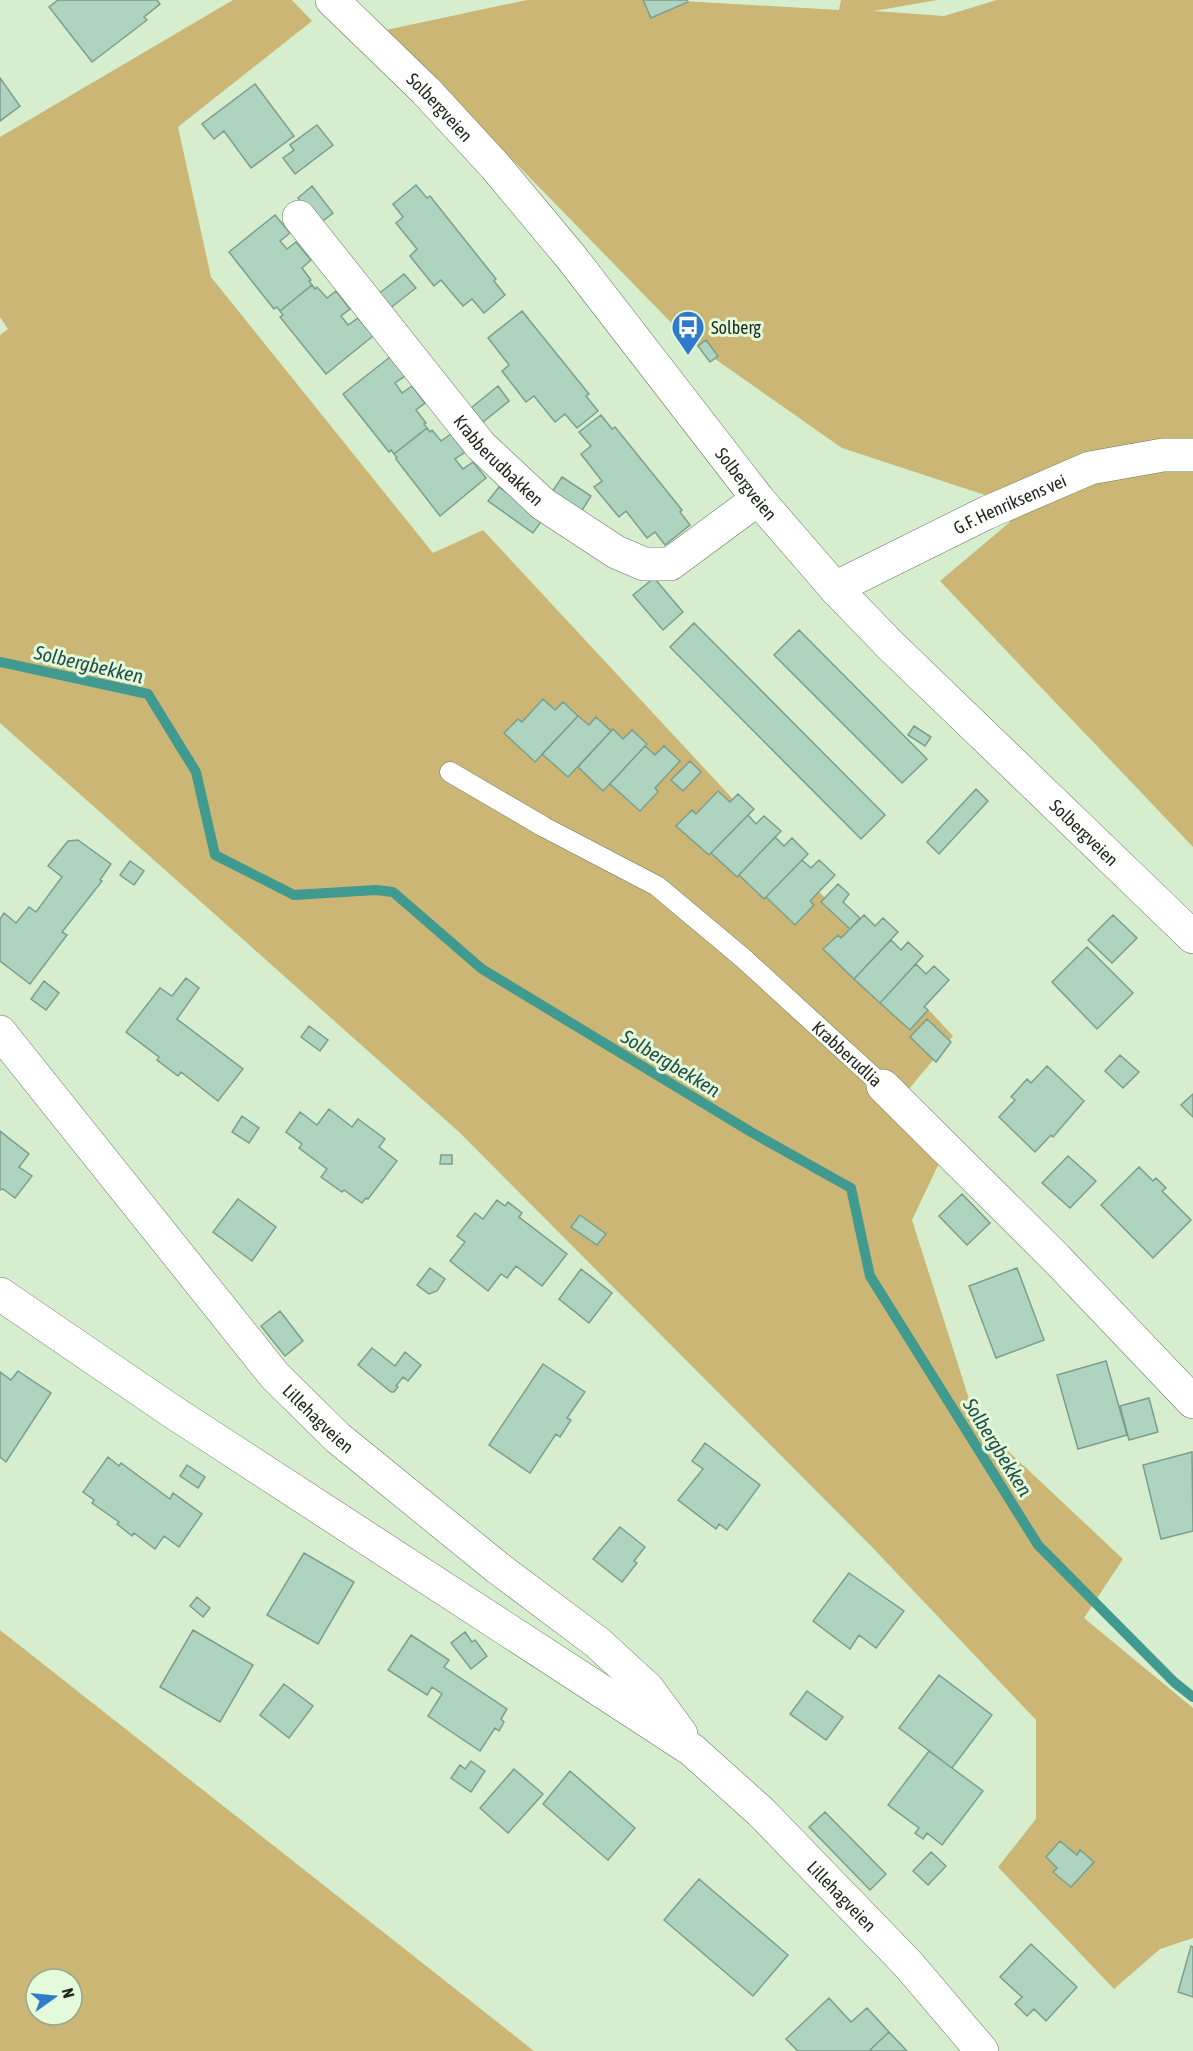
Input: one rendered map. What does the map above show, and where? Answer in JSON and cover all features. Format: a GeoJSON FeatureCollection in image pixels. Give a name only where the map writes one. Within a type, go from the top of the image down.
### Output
{"type":"FeatureCollection","features":[{"type":"Feature","properties":{"kind":"street","name":"Solbergveien"},"geometry":{"type":"LineString","coordinates":[[332,0],[426,91],[495,165],[593,285],[759,499],[835,588],[889,644],[1193,937]]}},
{"type":"Feature","properties":{"kind":"street","name":"Krabberudbakken"},"geometry":{"type":"LineString","coordinates":[[299,217],[481,446],[543,504],[616,552],[644,564],[670,564],[759,499]]}},
{"type":"Feature","properties":{"kind":"street","name":"G.F. Henriksens vei"},"geometry":{"type":"LineString","coordinates":[[835,588],[986,513],[1090,468],[1163,455],[1193,455]]}},
{"type":"Feature","properties":{"kind":"street","name":"Lillehagveien"},"geometry":{"type":"LineString","coordinates":[[0,1032],[275,1376],[338,1438],[498,1568],[598,1642],[648,1689],[692,1750]]}},
{"type":"Feature","properties":{"kind":"street","name":"Krabberudlia"},"geometry":{"type":"LineString","coordinates":[[883,1086],[1056,1258],[1193,1402]]}},
{"type":"Feature","properties":{"kind":"street","name":"Lillehagveien"},"geometry":{"type":"LineString","coordinates":[[0,1294],[173,1412],[692,1750],[761,1812],[908,1964],[982,2051]]}},
{"type":"Feature","properties":{"kind":"lane","name":"Krabberudlia"},"geometry":{"type":"LineString","coordinates":[[450,772],[544,827],[657,886],[743,958],[883,1086]]}},
{"type":"Feature","properties":{"kind":"shaded area"},"geometry":{"type":"Polygon","coordinates":[[[233,0],[292,0],[312,21],[178,127],[211,277],[433,553],[483,530],[953,1036],[899,1101],[942,1157],[912,1220],[976,1421],[1123,1559],[1084,1618],[1193,1708],[1193,1938],[1160,1949],[1114,1989],[998,1867],[1036,1819],[1036,1720],[870,1545],[459,1132],[0,723],[0,335],[8,329],[0,317],[0,137],[233,0]]]}},
{"type":"Feature","properties":{"kind":"shaded area"},"geometry":{"type":"Polygon","coordinates":[[[527,0],[664,0],[839,10],[841,0],[937,0],[874,11],[944,16],[997,0],[1193,0],[1193,847],[940,581],[1010,522],[991,497],[842,448],[688,340],[386,30],[527,0]]]}},
{"type":"Feature","properties":{"kind":"shaded area"},"geometry":{"type":"Polygon","coordinates":[[[0,1630],[534,2051],[0,2051],[0,1630]]]}},
{"type":"Feature","properties":{"kind":"building"},"geometry":{"type":"Polygon","coordinates":[[[58,0],[157,0],[160,4],[144,17],[147,20],[92,62],[49,7],[58,0]]]}},
{"type":"Feature","properties":{"kind":"building"},"geometry":{"type":"Polygon","coordinates":[[[643,0],[687,0],[688,2],[651,18],[643,0]]]}},
{"type":"Feature","properties":{"kind":"building"},"geometry":{"type":"Polygon","coordinates":[[[0,78],[20,106],[0,121],[0,78]]]}},
{"type":"Feature","properties":{"kind":"building"},"geometry":{"type":"Polygon","coordinates":[[[255,84],[294,136],[251,168],[224,131],[214,139],[202,124],[255,84]]]}},
{"type":"Feature","properties":{"kind":"building"},"geometry":{"type":"Polygon","coordinates":[[[317,125],[333,145],[295,174],[283,158],[294,150],[290,145],[317,125]]]}},
{"type":"Feature","properties":{"kind":"building"},"geometry":{"type":"Polygon","coordinates":[[[416,185],[427,198],[430,196],[496,279],[494,281],[505,295],[484,313],[472,299],[463,306],[441,280],[434,286],[410,256],[417,249],[396,223],[403,217],[393,204],[416,185]]]}},
{"type":"Feature","properties":{"kind":"building"},"geometry":{"type":"Polygon","coordinates":[[[312,186],[333,213],[319,224],[298,198],[312,186]]]}},
{"type":"Feature","properties":{"kind":"building"},"geometry":{"type":"Polygon","coordinates":[[[275,215],[290,233],[280,241],[287,249],[296,242],[311,260],[302,268],[312,285],[280,311],[277,307],[274,309],[229,252],[275,215]]]}},
{"type":"Feature","properties":{"kind":"building"},"geometry":{"type":"Polygon","coordinates":[[[404,274],[416,288],[389,309],[377,295],[404,274]]]}},
{"type":"Feature","properties":{"kind":"building"},"geometry":{"type":"Polygon","coordinates":[[[312,285],[327,298],[336,291],[350,309],[341,316],[348,325],[358,318],[373,336],[326,374],[280,317],[283,315],[280,311],[312,285]]]}},
{"type":"Feature","properties":{"kind":"building"},"geometry":{"type":"Polygon","coordinates":[[[522,311],[589,394],[586,396],[598,411],[577,428],[565,414],[555,422],[534,396],[526,402],[502,371],[509,365],[488,338],[522,311]]]}},
{"type":"Feature","properties":{"kind":"building"},"geometry":{"type":"Polygon","coordinates":[[[706,340],[718,356],[710,362],[698,346],[706,340]]]}},
{"type":"Feature","properties":{"kind":"building"},"geometry":{"type":"Polygon","coordinates":[[[390,357],[405,376],[395,383],[402,393],[412,386],[425,403],[416,410],[427,428],[394,454],[391,450],[389,452],[343,394],[390,357]]]}},
{"type":"Feature","properties":{"kind":"building"},"geometry":{"type":"Polygon","coordinates":[[[498,386],[509,401],[483,422],[471,408],[498,386]]]}},
{"type":"Feature","properties":{"kind":"building"},"geometry":{"type":"Polygon","coordinates":[[[601,415],[612,429],[615,427],[682,510],[680,512],[690,525],[665,545],[655,532],[647,538],[626,511],[619,517],[594,487],[602,481],[581,454],[591,446],[579,432],[601,415]]]}},
{"type":"Feature","properties":{"kind":"building"},"geometry":{"type":"Polygon","coordinates":[[[427,428],[430,432],[432,430],[441,441],[451,434],[465,452],[455,459],[463,469],[473,462],[486,478],[440,516],[394,454],[427,428]]]}},
{"type":"Feature","properties":{"kind":"building"},"geometry":{"type":"Polygon","coordinates":[[[562,477],[591,496],[581,512],[552,492],[562,477]]]}},
{"type":"Feature","properties":{"kind":"building"},"geometry":{"type":"Polygon","coordinates":[[[499,487],[543,519],[533,533],[488,501],[499,487]]]}},
{"type":"Feature","properties":{"kind":"building"},"geometry":{"type":"Polygon","coordinates":[[[654,578],[683,612],[663,630],[633,595],[654,578]]]}},
{"type":"Feature","properties":{"kind":"building"},"geometry":{"type":"Polygon","coordinates":[[[694,623],[885,815],[861,839],[670,647],[694,623]]]}},
{"type":"Feature","properties":{"kind":"building"},"geometry":{"type":"Polygon","coordinates":[[[799,630],[927,759],[902,783],[774,655],[799,630]]]}},
{"type":"Feature","properties":{"kind":"building"},"geometry":{"type":"Polygon","coordinates":[[[543,699],[555,710],[563,702],[578,716],[535,762],[504,733],[518,719],[522,722],[543,699]]]}},
{"type":"Feature","properties":{"kind":"building"},"geometry":{"type":"Polygon","coordinates":[[[578,716],[589,725],[596,717],[611,731],[568,777],[542,754],[578,716]]]}},
{"type":"Feature","properties":{"kind":"building"},"geometry":{"type":"Polygon","coordinates":[[[914,726],[931,737],[925,746],[908,735],[914,726]]]}},
{"type":"Feature","properties":{"kind":"building"},"geometry":{"type":"Polygon","coordinates":[[[613,729],[623,739],[632,730],[647,744],[603,791],[578,767],[613,729]]]}},
{"type":"Feature","properties":{"kind":"building"},"geometry":{"type":"Polygon","coordinates":[[[645,746],[655,755],[664,746],[680,761],[655,788],[658,792],[640,811],[610,784],[645,746]]]}},
{"type":"Feature","properties":{"kind":"building"},"geometry":{"type":"Polygon","coordinates":[[[690,761],[701,772],[683,791],[671,780],[690,761]]]}},
{"type":"Feature","properties":{"kind":"building"},"geometry":{"type":"Polygon","coordinates":[[[976,789],[988,801],[939,854],[927,842],[976,789]]]}},
{"type":"Feature","properties":{"kind":"building"},"geometry":{"type":"Polygon","coordinates":[[[718,791],[730,802],[738,794],[754,809],[709,855],[676,826],[692,810],[696,814],[718,791]]]}},
{"type":"Feature","properties":{"kind":"building"},"geometry":{"type":"Polygon","coordinates":[[[748,815],[756,824],[764,816],[781,831],[737,877],[711,853],[748,815]]]}},
{"type":"Feature","properties":{"kind":"building"},"geometry":{"type":"Polygon","coordinates":[[[775,837],[784,846],[792,838],[808,854],[764,899],[739,875],[775,837]]]}},
{"type":"Feature","properties":{"kind":"building"},"geometry":{"type":"Polygon","coordinates":[[[78,840],[111,864],[100,880],[102,881],[62,932],[67,935],[30,984],[0,961],[0,919],[4,913],[16,923],[29,907],[36,912],[62,877],[48,866],[68,841],[78,840]]]}},
{"type":"Feature","properties":{"kind":"building"},"geometry":{"type":"Polygon","coordinates":[[[802,860],[811,868],[819,860],[835,875],[810,901],[814,905],[795,925],[766,897],[802,860]]]}},
{"type":"Feature","properties":{"kind":"building"},"geometry":{"type":"Polygon","coordinates":[[[130,861],[144,871],[134,885],[120,875],[130,861]]]}},
{"type":"Feature","properties":{"kind":"building"},"geometry":{"type":"Polygon","coordinates":[[[838,884],[849,894],[843,902],[860,918],[850,929],[821,902],[838,884]]]}},
{"type":"Feature","properties":{"kind":"building"},"geometry":{"type":"Polygon","coordinates":[[[864,915],[875,926],[883,918],[898,932],[854,979],[823,949],[838,935],[841,938],[864,915]]]}},
{"type":"Feature","properties":{"kind":"building"},"geometry":{"type":"Polygon","coordinates":[[[1113,915],[1137,938],[1112,963],[1088,940],[1113,915]]]}},
{"type":"Feature","properties":{"kind":"building"},"geometry":{"type":"Polygon","coordinates":[[[891,940],[901,950],[908,942],[923,956],[880,1003],[854,979],[891,940]]]}},
{"type":"Feature","properties":{"kind":"building"},"geometry":{"type":"Polygon","coordinates":[[[1087,947],[1133,993],[1097,1029],[1052,982],[1087,947]]]}},
{"type":"Feature","properties":{"kind":"building"},"geometry":{"type":"Polygon","coordinates":[[[916,964],[926,974],[934,966],[949,980],[924,1007],[928,1010],[910,1030],[880,1003],[916,964]]]}},
{"type":"Feature","properties":{"kind":"building"},"geometry":{"type":"Polygon","coordinates":[[[186,978],[199,988],[177,1019],[243,1069],[218,1101],[181,1072],[178,1076],[157,1060],[159,1057],[126,1032],[160,988],[172,996],[186,978]]]}},
{"type":"Feature","properties":{"kind":"building"},"geometry":{"type":"Polygon","coordinates":[[[44,981],[59,993],[46,1010],[31,999],[44,981]]]}},
{"type":"Feature","properties":{"kind":"building"},"geometry":{"type":"Polygon","coordinates":[[[927,1019],[951,1042],[936,1062],[910,1037],[927,1019]]]}},
{"type":"Feature","properties":{"kind":"building"},"geometry":{"type":"Polygon","coordinates":[[[309,1026],[328,1040],[320,1051],[301,1037],[309,1026]]]}},
{"type":"Feature","properties":{"kind":"building"},"geometry":{"type":"Polygon","coordinates":[[[1120,1055],[1139,1072],[1123,1088],[1105,1071],[1120,1055]]]}},
{"type":"Feature","properties":{"kind":"building"},"geometry":{"type":"Polygon","coordinates":[[[1047,1066],[1084,1101],[1053,1137],[1051,1135],[1035,1152],[999,1117],[1015,1100],[1011,1097],[1027,1079],[1031,1083],[1047,1066]]]}},
{"type":"Feature","properties":{"kind":"building"},"geometry":{"type":"Polygon","coordinates":[[[1193,1094],[1193,1117],[1181,1105],[1193,1094]]]}},
{"type":"Feature","properties":{"kind":"building"},"geometry":{"type":"Polygon","coordinates":[[[329,1109],[352,1127],[358,1119],[385,1139],[379,1147],[397,1161],[368,1199],[366,1198],[362,1203],[321,1177],[327,1169],[299,1148],[302,1144],[286,1132],[300,1112],[317,1125],[329,1109]]]}},
{"type":"Feature","properties":{"kind":"building"},"geometry":{"type":"Polygon","coordinates":[[[242,1116],[259,1128],[249,1143],[232,1132],[242,1116]]]}},
{"type":"Feature","properties":{"kind":"building"},"geometry":{"type":"Polygon","coordinates":[[[0,1131],[29,1154],[19,1167],[32,1176],[15,1198],[3,1189],[0,1190],[0,1131]]]}},
{"type":"Feature","properties":{"kind":"building"},"geometry":{"type":"Polygon","coordinates":[[[441,1155],[452,1155],[452,1164],[440,1164],[441,1155]]]}},
{"type":"Feature","properties":{"kind":"building"},"geometry":{"type":"Polygon","coordinates":[[[1068,1156],[1096,1181],[1070,1208],[1042,1183],[1068,1156]]]}},
{"type":"Feature","properties":{"kind":"building"},"geometry":{"type":"Polygon","coordinates":[[[1139,1167],[1153,1181],[1156,1178],[1166,1188],[1162,1191],[1191,1220],[1153,1258],[1101,1205],[1139,1167]]]}},
{"type":"Feature","properties":{"kind":"building"},"geometry":{"type":"Polygon","coordinates":[[[962,1194],[990,1223],[967,1245],[939,1216],[962,1194]]]}},
{"type":"Feature","properties":{"kind":"building"},"geometry":{"type":"Polygon","coordinates":[[[238,1199],[276,1227],[252,1261],[213,1232],[238,1199]]]}},
{"type":"Feature","properties":{"kind":"building"},"geometry":{"type":"Polygon","coordinates":[[[497,1200],[505,1206],[508,1202],[522,1213],[519,1217],[567,1254],[542,1286],[516,1266],[507,1278],[501,1274],[488,1291],[450,1261],[465,1242],[457,1236],[475,1213],[483,1219],[497,1200]]]}},
{"type":"Feature","properties":{"kind":"building"},"geometry":{"type":"Polygon","coordinates":[[[580,1215],[606,1234],[597,1245],[571,1227],[580,1215]]]}},
{"type":"Feature","properties":{"kind":"building"},"geometry":{"type":"Polygon","coordinates":[[[430,1268],[445,1279],[437,1291],[429,1294],[417,1285],[430,1268]]]}},
{"type":"Feature","properties":{"kind":"building"},"geometry":{"type":"Polygon","coordinates":[[[1017,1268],[1044,1340],[996,1358],[969,1286],[1017,1268]]]}},
{"type":"Feature","properties":{"kind":"building"},"geometry":{"type":"Polygon","coordinates":[[[581,1269],[612,1293],[589,1323],[559,1299],[581,1269]]]}},
{"type":"Feature","properties":{"kind":"building"},"geometry":{"type":"Polygon","coordinates":[[[280,1311],[303,1341],[285,1356],[261,1326],[280,1311]]]}},
{"type":"Feature","properties":{"kind":"building"},"geometry":{"type":"Polygon","coordinates":[[[372,1348],[395,1366],[405,1352],[421,1365],[408,1381],[403,1377],[394,1392],[391,1392],[358,1365],[372,1348]]]}},
{"type":"Feature","properties":{"kind":"building"},"geometry":{"type":"Polygon","coordinates":[[[1106,1361],[1127,1435],[1078,1449],[1057,1375],[1106,1361]]]}},
{"type":"Feature","properties":{"kind":"building"},"geometry":{"type":"Polygon","coordinates":[[[543,1364],[585,1392],[567,1418],[571,1420],[560,1437],[556,1434],[530,1473],[489,1445],[543,1364]]]}},
{"type":"Feature","properties":{"kind":"building"},"geometry":{"type":"Polygon","coordinates":[[[18,1371],[51,1393],[6,1462],[0,1457],[0,1372],[11,1380],[18,1371]]]}},
{"type":"Feature","properties":{"kind":"building"},"geometry":{"type":"Polygon","coordinates":[[[1149,1398],[1158,1432],[1129,1440],[1120,1406],[1149,1398]]]}},
{"type":"Feature","properties":{"kind":"building"},"geometry":{"type":"Polygon","coordinates":[[[705,1443],[760,1485],[727,1530],[719,1524],[716,1529],[678,1500],[703,1469],[692,1461],[705,1443]]]}},
{"type":"Feature","properties":{"kind":"building"},"geometry":{"type":"Polygon","coordinates":[[[1192,1452],[1193,1531],[1161,1539],[1143,1465],[1192,1452]]]}},
{"type":"Feature","properties":{"kind":"building"},"geometry":{"type":"Polygon","coordinates":[[[108,1457],[119,1466],[121,1463],[170,1499],[173,1493],[202,1514],[179,1547],[164,1536],[155,1549],[134,1533],[132,1536],[117,1524],[119,1522],[92,1503],[94,1500],[83,1492],[108,1457]]]}},
{"type":"Feature","properties":{"kind":"building"},"geometry":{"type":"Polygon","coordinates":[[[187,1465],[205,1477],[198,1488],[180,1476],[187,1465]]]}},
{"type":"Feature","properties":{"kind":"building"},"geometry":{"type":"Polygon","coordinates":[[[620,1527],[645,1547],[634,1561],[637,1563],[622,1582],[593,1559],[620,1527]]]}},
{"type":"Feature","properties":{"kind":"building"},"geometry":{"type":"Polygon","coordinates":[[[304,1553],[354,1582],[318,1644],[267,1615],[304,1553]]]}},
{"type":"Feature","properties":{"kind":"building"},"geometry":{"type":"Polygon","coordinates":[[[849,1573],[904,1611],[876,1648],[859,1635],[850,1649],[813,1621],[849,1573]]]}},
{"type":"Feature","properties":{"kind":"building"},"geometry":{"type":"Polygon","coordinates":[[[197,1597],[210,1608],[203,1617],[190,1606],[197,1597]]]}},
{"type":"Feature","properties":{"kind":"building"},"geometry":{"type":"Polygon","coordinates":[[[193,1630],[253,1665],[220,1722],[160,1687],[193,1630]]]}},
{"type":"Feature","properties":{"kind":"building"},"geometry":{"type":"Polygon","coordinates":[[[465,1632],[472,1642],[475,1640],[487,1656],[471,1669],[451,1643],[465,1632]]]}},
{"type":"Feature","properties":{"kind":"building"},"geometry":{"type":"Polygon","coordinates":[[[411,1635],[449,1660],[444,1667],[507,1709],[501,1719],[504,1722],[499,1731],[495,1728],[480,1751],[428,1716],[442,1694],[432,1687],[427,1695],[388,1670],[411,1635]]]}},
{"type":"Feature","properties":{"kind":"building"},"geometry":{"type":"Polygon","coordinates":[[[939,1675],[992,1715],[952,1768],[899,1728],[939,1675]]]}},
{"type":"Feature","properties":{"kind":"building"},"geometry":{"type":"Polygon","coordinates":[[[284,1684],[313,1706],[289,1738],[260,1715],[284,1684]]]}},
{"type":"Feature","properties":{"kind":"building"},"geometry":{"type":"Polygon","coordinates":[[[807,1691],[843,1717],[826,1740],[790,1714],[807,1691]]]}},
{"type":"Feature","properties":{"kind":"building"},"geometry":{"type":"Polygon","coordinates":[[[929,1751],[983,1791],[942,1845],[927,1833],[923,1839],[915,1833],[919,1828],[888,1805],[929,1751]]]}},
{"type":"Feature","properties":{"kind":"building"},"geometry":{"type":"Polygon","coordinates":[[[471,1761],[485,1771],[471,1792],[451,1778],[460,1765],[465,1769],[471,1761]]]}},
{"type":"Feature","properties":{"kind":"building"},"geometry":{"type":"Polygon","coordinates":[[[514,1769],[543,1794],[508,1833],[480,1808],[514,1769]]]}},
{"type":"Feature","properties":{"kind":"building"},"geometry":{"type":"Polygon","coordinates":[[[570,1771],[635,1828],[608,1860],[543,1804],[570,1771]]]}},
{"type":"Feature","properties":{"kind":"building"},"geometry":{"type":"Polygon","coordinates":[[[825,1812],[886,1874],[870,1890],[809,1827],[825,1812]]]}},
{"type":"Feature","properties":{"kind":"building"},"geometry":{"type":"Polygon","coordinates":[[[1060,1841],[1077,1855],[1080,1850],[1094,1862],[1071,1887],[1053,1872],[1057,1868],[1046,1857],[1060,1841]]]}},
{"type":"Feature","properties":{"kind":"building"},"geometry":{"type":"Polygon","coordinates":[[[931,1852],[946,1866],[928,1885],[913,1871],[931,1852]]]}},
{"type":"Feature","properties":{"kind":"building"},"geometry":{"type":"Polygon","coordinates":[[[699,1879],[788,1955],[753,1996],[664,1920],[699,1879]]]}},
{"type":"Feature","properties":{"kind":"building"},"geometry":{"type":"Polygon","coordinates":[[[1031,1944],[1077,1987],[1046,2021],[1034,2009],[1027,2016],[1015,2004],[1022,1997],[1000,1977],[1031,1944]]]}},
{"type":"Feature","properties":{"kind":"building"},"geometry":{"type":"Polygon","coordinates":[[[1191,1946],[1193,1947],[1193,1997],[1178,1992],[1191,1946]]]}},
{"type":"Feature","properties":{"kind":"building"},"geometry":{"type":"Polygon","coordinates":[[[829,1998],[851,2022],[867,2008],[889,2032],[869,2051],[798,2051],[786,2039],[829,1998]]]}},
{"type":"Feature","properties":{"kind":"building"},"geometry":{"type":"Polygon","coordinates":[[[889,2032],[907,2051],[869,2051],[889,2032]]]}},
{"type":"Feature","properties":{"kind":"waterway","name":"Solbergbekken"},"geometry":{"type":"LineString","coordinates":[[0,662],[148,694],[196,772],[215,855],[294,895],[376,890],[393,892],[482,969],[751,1132],[851,1188],[870,1276],[1038,1545],[1174,1682],[1193,1697]]}},
{"type":"Feature","properties":{"kind":"place","name":"Solberg"},"geometry":{"type":"Point","coordinates":[688,356]}}]}
